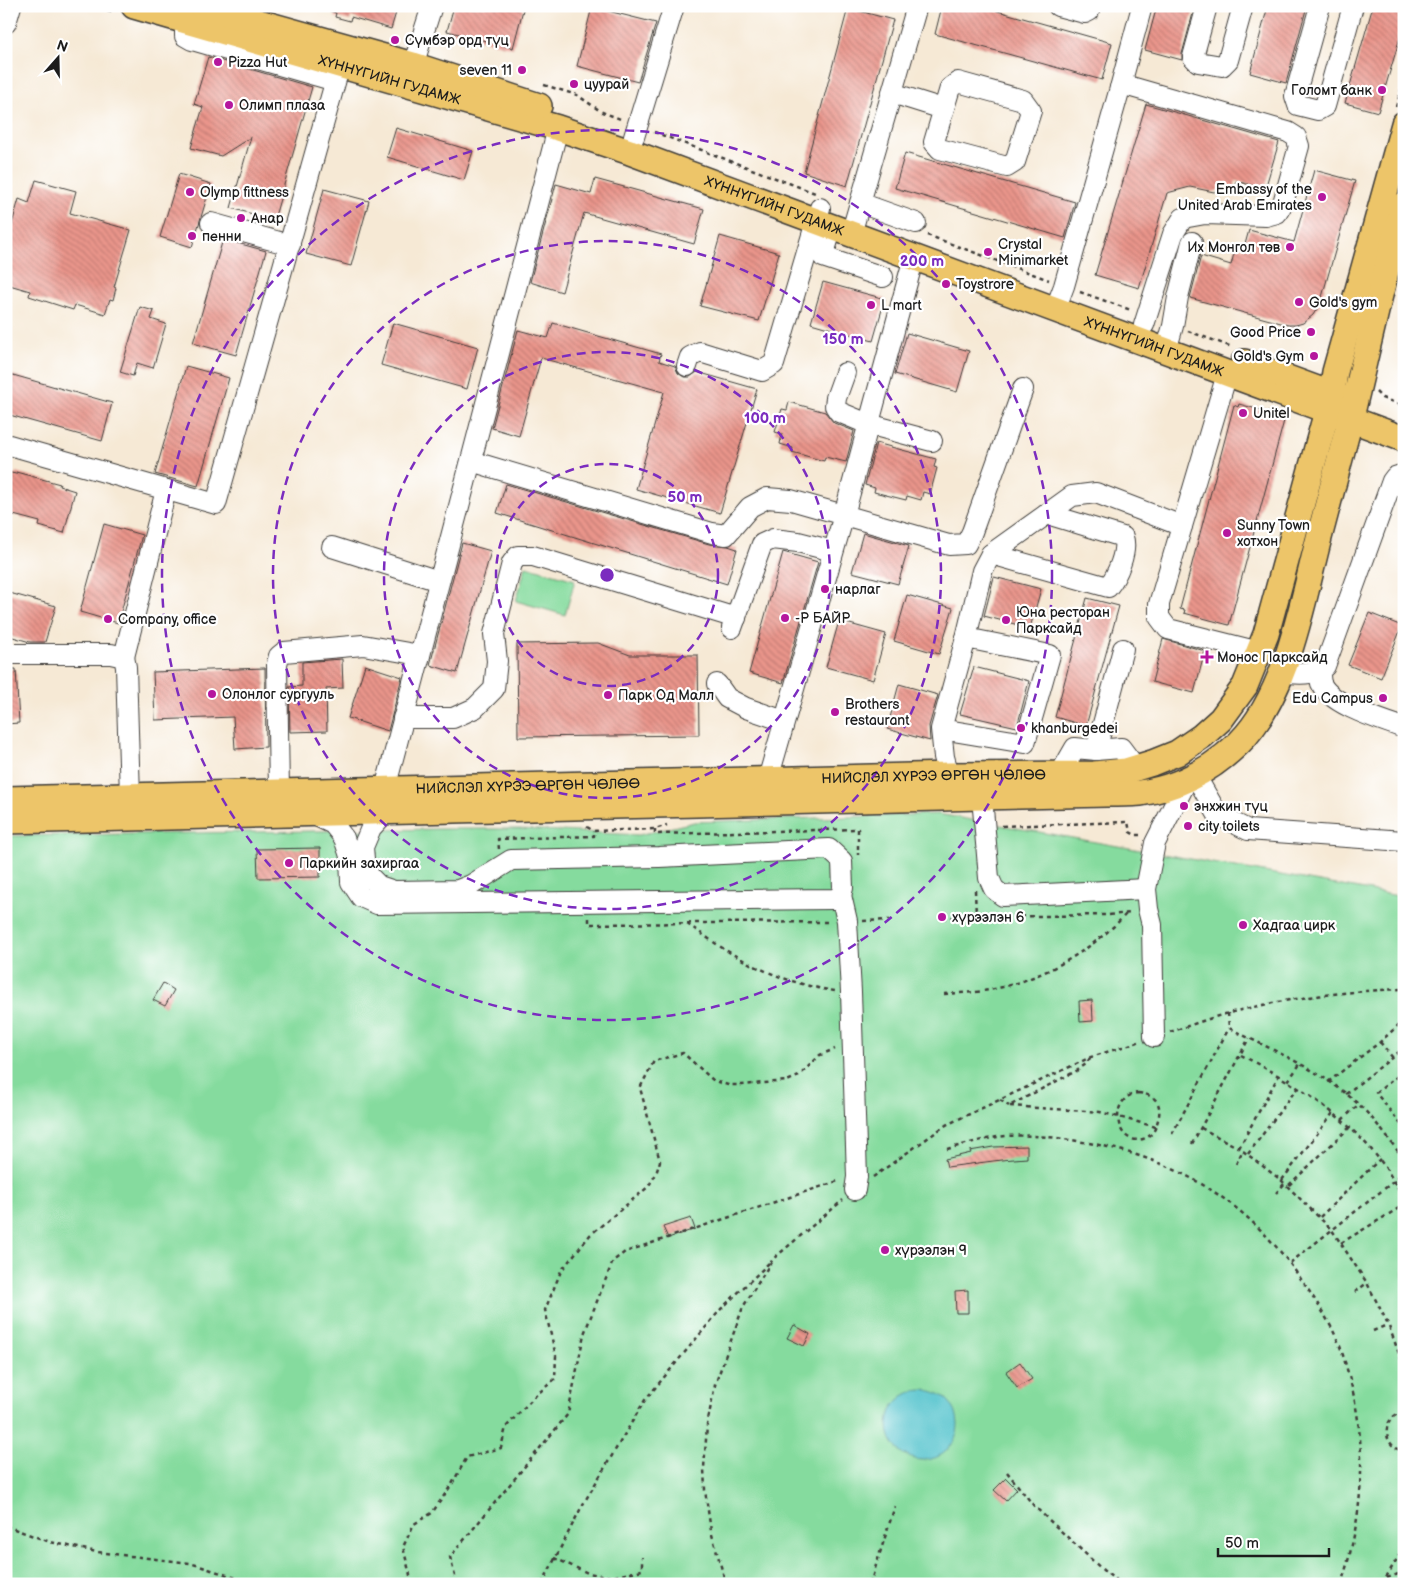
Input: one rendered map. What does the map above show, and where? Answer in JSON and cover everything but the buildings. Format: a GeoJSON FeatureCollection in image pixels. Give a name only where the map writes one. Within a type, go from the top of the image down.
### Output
{"type":"FeatureCollection","features":[{"type":"Feature","properties":{"kind":"main road","name":"ХҮННҮГИЙН ГУДАМЖ"},"geometry":{"type":"LineString","coordinates":[[134,6],[193,13],[634,137],[839,219],[1058,303],[1352,411],[1404,439]]}},
{"type":"Feature","properties":{"kind":"main road","name":"ХҮННҮГИЙН ГУДАМЖ"},"geometry":{"type":"LineString","coordinates":[[193,13],[338,73],[410,75],[558,128],[839,219],[914,257],[1058,303],[1144,326],[1168,343],[1227,374],[1329,402]]}},
{"type":"Feature","properties":{"kind":"main road","name":"НИЙСЛЭЛ ХҮРЭЭ ӨРГӨН ЧӨЛӨӨ"},"geometry":{"type":"LineString","coordinates":[[6,821],[163,806],[279,792],[385,801],[753,787],[950,775],[1094,774],[1126,771],[1177,753],[1202,736],[1221,719],[1245,686],[1266,634],[1329,402],[1335,372],[1404,124]]}},
{"type":"Feature","properties":{"kind":"main road","name":"НИЙСЛЭЛ ХҮРЭЭ ӨРГӨН ЧӨЛӨӨ"},"geometry":{"type":"LineString","coordinates":[[753,787],[982,797],[1139,793],[1164,788],[1191,778],[1217,762],[1240,742],[1260,717],[1276,688],[1293,639],[1404,205]]}},
{"type":"Feature","properties":{"kind":"main road","name":"ХҮННҮГИЙН ГУДАМЖ"},"geometry":{"type":"LineString","coordinates":[[1352,411],[1404,422]]}},
{"type":"Feature","properties":{"kind":"main road","name":"НИЙСЛЭЛ ХҮРЭЭ ӨРГӨН ЧӨЛӨӨ"},"geometry":{"type":"LineString","coordinates":[[6,799],[130,796],[163,806],[312,814],[385,801]]}},
{"type":"Feature","properties":{"kind":"street"},"geometry":{"type":"LineString","coordinates":[[6,23],[11,6]]}},
{"type":"Feature","properties":{"kind":"street"},"geometry":{"type":"LineString","coordinates":[[410,75],[432,6]]}},
{"type":"Feature","properties":{"kind":"street"},"geometry":{"type":"LineString","coordinates":[[634,137],[674,6]]}},
{"type":"Feature","properties":{"kind":"street"},"geometry":{"type":"LineString","coordinates":[[884,277],[823,257],[892,93],[917,6]]}},
{"type":"Feature","properties":{"kind":"street"},"geometry":{"type":"LineString","coordinates":[[1058,6],[1085,13],[1089,11],[1090,6]]}},
{"type":"Feature","properties":{"kind":"street"},"geometry":{"type":"LineString","coordinates":[[1058,303],[1142,6]]}},
{"type":"Feature","properties":{"kind":"street"},"geometry":{"type":"LineString","coordinates":[[1207,6],[1193,57],[1198,62],[1222,66],[1228,60],[1243,6]]}},
{"type":"Feature","properties":{"kind":"street"},"geometry":{"type":"LineString","coordinates":[[1320,6],[1295,96],[1298,104],[1318,110],[1325,106],[1353,6]]}},
{"type":"Feature","properties":{"kind":"street"},"geometry":{"type":"LineString","coordinates":[[6,444],[216,504],[338,73]]}},
{"type":"Feature","properties":{"kind":"street"},"geometry":{"type":"LineString","coordinates":[[958,82],[1023,100],[1031,111],[1015,162],[1007,167],[940,149],[934,142],[943,109],[950,88],[958,82]]}},
{"type":"Feature","properties":{"kind":"street"},"geometry":{"type":"LineString","coordinates":[[1120,88],[1128,86],[1288,132],[1296,137],[1299,146],[1283,203],[1277,213],[1266,216],[1205,214],[1184,218],[1173,234],[1144,326]]}},
{"type":"Feature","properties":{"kind":"street"},"geometry":{"type":"LineString","coordinates":[[892,93],[943,109]]}},
{"type":"Feature","properties":{"kind":"street"},"geometry":{"type":"LineString","coordinates":[[558,128],[403,718],[385,801],[363,847],[369,876],[379,886],[394,891],[458,890],[471,885],[510,860],[659,857],[830,849],[842,861],[843,888],[841,895],[847,922],[854,1038],[856,1184]]}},
{"type":"Feature","properties":{"kind":"street"},"geometry":{"type":"LineString","coordinates":[[839,219],[916,223]]}},
{"type":"Feature","properties":{"kind":"street"},"geometry":{"type":"LineString","coordinates":[[687,366],[690,357],[700,352],[762,370],[774,364],[839,219]]}},
{"type":"Feature","properties":{"kind":"street"},"geometry":{"type":"LineString","coordinates":[[211,223],[290,245]]}},
{"type":"Feature","properties":{"kind":"street"},"geometry":{"type":"LineString","coordinates":[[1168,343],[1192,242]]}},
{"type":"Feature","properties":{"kind":"street"},"geometry":{"type":"LineString","coordinates":[[753,787],[784,721],[844,515],[914,257]]}},
{"type":"Feature","properties":{"kind":"street"},"geometry":{"type":"LineString","coordinates":[[844,372],[835,406],[840,412],[868,424],[932,441]]}},
{"type":"Feature","properties":{"kind":"street"},"geometry":{"type":"LineString","coordinates":[[1227,374],[1159,604],[1159,617],[1168,629],[1258,652]]}},
{"type":"Feature","properties":{"kind":"street"},"geometry":{"type":"LineString","coordinates":[[471,461],[712,533],[726,535],[750,507],[768,498],[791,500],[949,545],[966,544],[1023,389]]}},
{"type":"Feature","properties":{"kind":"street"},"geometry":{"type":"LineString","coordinates":[[1281,673],[1320,671],[1328,662],[1392,481],[1395,477],[1404,474]]}},
{"type":"Feature","properties":{"kind":"street"},"geometry":{"type":"LineString","coordinates":[[130,796],[126,667],[124,657],[166,490]]}},
{"type":"Feature","properties":{"kind":"street"},"geometry":{"type":"LineString","coordinates":[[950,775],[944,756],[941,729],[982,571],[991,554],[1072,496],[1096,493],[1182,526]]}},
{"type":"Feature","properties":{"kind":"street"},"geometry":{"type":"LineString","coordinates":[[991,554],[1108,587],[1116,578],[1126,544],[1123,537],[1047,514]]}},
{"type":"Feature","properties":{"kind":"street"},"geometry":{"type":"LineString","coordinates":[[403,718],[453,718],[475,708],[494,690],[497,661],[494,634],[512,564],[518,556],[533,556],[734,623],[762,544],[773,539],[798,542],[833,551]]}},
{"type":"Feature","properties":{"kind":"street"},"geometry":{"type":"LineString","coordinates":[[332,546],[439,581]]}},
{"type":"Feature","properties":{"kind":"street"},"geometry":{"type":"LineString","coordinates":[[941,729],[1026,743],[1050,655],[966,638]]}},
{"type":"Feature","properties":{"kind":"street"},"geometry":{"type":"LineString","coordinates":[[279,792],[277,664],[279,656],[284,652],[363,645],[420,655]]}},
{"type":"Feature","properties":{"kind":"street"},"geometry":{"type":"LineString","coordinates":[[1096,750],[1123,649]]}},
{"type":"Feature","properties":{"kind":"street"},"geometry":{"type":"LineString","coordinates":[[6,654],[112,654],[124,657]]}},
{"type":"Feature","properties":{"kind":"street"},"geometry":{"type":"LineString","coordinates":[[1320,671],[1321,681],[1325,689],[1340,703],[1404,728]]}},
{"type":"Feature","properties":{"kind":"street"},"geometry":{"type":"LineString","coordinates":[[717,684],[727,698],[746,708],[784,721]]}},
{"type":"Feature","properties":{"kind":"street"},"geometry":{"type":"LineString","coordinates":[[1060,774],[1075,748],[1096,750],[1121,748],[1136,768]]}},
{"type":"Feature","properties":{"kind":"street"},"geometry":{"type":"LineString","coordinates":[[1154,1037],[1152,925],[1146,889],[1155,843],[1191,778],[1218,815],[1248,830],[1404,841]]}},
{"type":"Feature","properties":{"kind":"street"},"geometry":{"type":"LineString","coordinates":[[982,797],[989,878],[994,889],[1003,896],[1146,889]]}},
{"type":"Feature","properties":{"kind":"street"},"geometry":{"type":"LineString","coordinates":[[312,814],[333,824],[344,838],[350,856],[351,882],[361,897],[376,904],[835,899],[841,895]]}},
{"type":"Feature","properties":{"kind":"path"},"geometry":{"type":"LineString","coordinates":[[655,829],[655,834],[858,829],[858,856]]}},
{"type":"Feature","properties":{"kind":"path"},"geometry":{"type":"LineString","coordinates":[[944,994],[983,991],[1029,979],[1086,950],[1115,926],[1127,913]]}},
{"type":"Feature","properties":{"kind":"path"},"geometry":{"type":"LineString","coordinates":[[943,918],[976,917]]}},
{"type":"Feature","properties":{"kind":"path"},"geometry":{"type":"LineString","coordinates":[[837,992],[815,988],[771,974],[736,956],[686,923],[890,920]]}},
{"type":"Feature","properties":{"kind":"path"},"geometry":{"type":"LineString","coordinates":[[1172,1134],[1229,1028],[1228,1013]]}},
{"type":"Feature","properties":{"kind":"path"},"geometry":{"type":"LineString","coordinates":[[1328,1082],[1380,1042],[1404,1020]]}},
{"type":"Feature","properties":{"kind":"path"},"geometry":{"type":"LineString","coordinates":[[1229,1028],[1300,1064],[1346,1094],[1359,1104],[1404,1159]]}},
{"type":"Feature","properties":{"kind":"path"},"geometry":{"type":"LineString","coordinates":[[409,1584],[410,1575],[403,1547],[414,1524],[432,1512],[452,1484],[467,1457],[501,1448],[506,1427],[534,1397],[555,1379],[556,1356],[545,1310],[561,1271],[590,1235],[648,1187],[656,1174],[660,1160],[640,1088],[654,1061],[683,1053],[714,1080],[728,1085],[787,1081],[799,1076],[820,1055],[846,1045],[854,1038]]}},
{"type":"Feature","properties":{"kind":"path"},"geometry":{"type":"LineString","coordinates":[[1192,1144],[1249,1038]]}},
{"type":"Feature","properties":{"kind":"path"},"geometry":{"type":"LineString","coordinates":[[1380,1042],[1393,1058]]}},
{"type":"Feature","properties":{"kind":"path"},"geometry":{"type":"LineString","coordinates":[[1346,1094],[1404,1048]]}},
{"type":"Feature","properties":{"kind":"path"},"geometry":{"type":"LineString","coordinates":[[1241,1055],[1298,1087],[1342,1120],[1380,1160],[1404,1199]]}},
{"type":"Feature","properties":{"kind":"path"},"geometry":{"type":"LineString","coordinates":[[1009,1106],[1078,1070],[1091,1057]]}},
{"type":"Feature","properties":{"kind":"path"},"geometry":{"type":"LineString","coordinates":[[1288,1081],[1300,1064]]}},
{"type":"Feature","properties":{"kind":"path"},"geometry":{"type":"LineString","coordinates":[[1404,1071],[1376,1092],[1404,1128]]}},
{"type":"Feature","properties":{"kind":"path"},"geometry":{"type":"LineString","coordinates":[[1239,1148],[1279,1075]]}},
{"type":"Feature","properties":{"kind":"path"},"geometry":{"type":"LineString","coordinates":[[1248,1154],[1298,1087]]}},
{"type":"Feature","properties":{"kind":"path"},"geometry":{"type":"LineString","coordinates":[[1135,1094],[1146,1094],[1152,1097],[1159,1106],[1160,1113],[1156,1127],[1147,1137],[1140,1140],[1126,1135],[1120,1128],[1118,1116],[1125,1098],[1135,1094]]}},
{"type":"Feature","properties":{"kind":"path"},"geometry":{"type":"LineString","coordinates":[[1000,1100],[1009,1106],[1081,1110],[1118,1116],[1156,1127]]}},
{"type":"Feature","properties":{"kind":"path"},"geometry":{"type":"LineString","coordinates":[[1342,1120],[1359,1104]]}},
{"type":"Feature","properties":{"kind":"path"},"geometry":{"type":"LineString","coordinates":[[1282,1180],[1333,1113]]}},
{"type":"Feature","properties":{"kind":"path"},"geometry":{"type":"LineString","coordinates":[[542,1584],[582,1506],[645,1400],[722,1309],[772,1259],[856,1184],[946,1125]]}},
{"type":"Feature","properties":{"kind":"path"},"geometry":{"type":"LineString","coordinates":[[1201,1128],[1239,1148],[1282,1180],[1332,1230],[1367,1284],[1388,1324],[1404,1367]]}},
{"type":"Feature","properties":{"kind":"path"},"geometry":{"type":"LineString","coordinates":[[1276,1193],[1349,1128]]}},
{"type":"Feature","properties":{"kind":"path"},"geometry":{"type":"LineString","coordinates":[[946,1148],[994,1138],[1018,1136],[1082,1142],[1136,1154],[1182,1173],[1222,1197],[1260,1227],[1290,1263],[1336,1336],[1352,1388],[1358,1417],[1362,1459],[1360,1502],[1353,1545],[1341,1584]]}},
{"type":"Feature","properties":{"kind":"path"},"geometry":{"type":"LineString","coordinates":[[1236,1164],[1243,1151]]}},
{"type":"Feature","properties":{"kind":"path"},"geometry":{"type":"LineString","coordinates":[[1320,1217],[1380,1160]]}},
{"type":"Feature","properties":{"kind":"path"},"geometry":{"type":"LineString","coordinates":[[1290,1263],[1393,1182],[1404,1171]]}},
{"type":"Feature","properties":{"kind":"path"},"geometry":{"type":"LineString","coordinates":[[457,1584],[450,1556],[568,1414],[584,1334],[613,1261],[625,1252],[848,1178],[856,1184]]}},
{"type":"Feature","properties":{"kind":"path"},"geometry":{"type":"LineString","coordinates":[[1341,1243],[1404,1205]]}},
{"type":"Feature","properties":{"kind":"path"},"geometry":{"type":"LineString","coordinates":[[726,1584],[712,1538],[707,1510],[704,1468],[707,1425],[715,1385],[735,1326],[743,1307],[772,1259]]}},
{"type":"Feature","properties":{"kind":"path"},"geometry":{"type":"LineString","coordinates":[[1355,1292],[1367,1284]]}},
{"type":"Feature","properties":{"kind":"path"},"geometry":{"type":"LineString","coordinates":[[1373,1331],[1388,1324]]}},
{"type":"Feature","properties":{"kind":"path"},"geometry":{"type":"LineString","coordinates":[[1404,1412],[1398,1413],[1389,1421],[1386,1433],[1392,1445],[1404,1451]]}},
{"type":"Feature","properties":{"kind":"path"},"geometry":{"type":"LineString","coordinates":[[1007,1472],[1034,1506],[1105,1572],[1122,1584]]}},
{"type":"Feature","properties":{"kind":"path"},"geometry":{"type":"LineString","coordinates":[[870,1584],[895,1506]]}},
{"type":"Feature","properties":{"kind":"path"},"geometry":{"type":"LineString","coordinates":[[6,1526],[50,1542],[97,1552],[190,1563],[255,1584]]}},
{"type":"Feature","properties":{"kind":"path"},"geometry":{"type":"LineString","coordinates":[[1382,1584],[1404,1547]]}},
{"type":"Feature","properties":{"kind":"path"},"geometry":{"type":"LineString","coordinates":[[554,1558],[588,1573],[612,1577],[642,1570],[642,1557]]}},
{"type":"Feature","properties":{"kind":"path"},"geometry":{"type":"LineString","coordinates":[[1386,1579],[1404,1572]]}},
{"type":"Feature","properties":{"kind":"green space"},"geometry":{"type":"Polygon","coordinates":[[[526,566],[575,580],[565,615],[516,601],[526,566]]]}},
{"type":"Feature","properties":{"kind":"green space"},"geometry":{"type":"Polygon","coordinates":[[[938,814],[1404,897],[1404,1584],[6,1584],[6,836],[441,829],[519,829],[639,835],[694,822],[938,814]]]}},
{"type":"Feature","properties":{"kind":"water"},"geometry":{"type":"Polygon","coordinates":[[[923,1390],[936,1393],[948,1400],[955,1412],[958,1425],[955,1438],[948,1450],[936,1457],[923,1460],[910,1457],[898,1450],[891,1438],[888,1425],[891,1412],[898,1400],[910,1393],[923,1390]]]}},
{"type":"Feature","properties":{"kind":"place","name":"Сүмбэр орд түц"},"geometry":{"type":"Point","coordinates":[395,40]}},
{"type":"Feature","properties":{"kind":"place","name":"Pizza Hut"},"geometry":{"type":"Point","coordinates":[218,62]}},
{"type":"Feature","properties":{"kind":"place","name":"seven 11"},"geometry":{"type":"Point","coordinates":[522,70]}},
{"type":"Feature","properties":{"kind":"place","name":"цуурай"},"geometry":{"type":"Point","coordinates":[574,84]}},
{"type":"Feature","properties":{"kind":"place","name":"Голомт банк"},"geometry":{"type":"Point","coordinates":[1382,90]}},
{"type":"Feature","properties":{"kind":"place","name":"Олимп плаза"},"geometry":{"type":"Point","coordinates":[229,105]}},
{"type":"Feature","properties":{"kind":"place","name":"Olymp fittness"},"geometry":{"type":"Point","coordinates":[190,192]}},
{"type":"Feature","properties":{"kind":"place","name":"Embassy of the United Arab Emirates"},"geometry":{"type":"Point","coordinates":[1322,197]}},
{"type":"Feature","properties":{"kind":"place","name":"Анар"},"geometry":{"type":"Point","coordinates":[241,218]}},
{"type":"Feature","properties":{"kind":"place","name":"пенни"},"geometry":{"type":"Point","coordinates":[192,236]}},
{"type":"Feature","properties":{"kind":"place","name":"Их Монгол төв"},"geometry":{"type":"Point","coordinates":[1290,247]}},
{"type":"Feature","properties":{"kind":"place","name":"Crystal Minimarket"},"geometry":{"type":"Point","coordinates":[988,252]}},
{"type":"Feature","properties":{"kind":"place","name":"Toystrore"},"geometry":{"type":"Point","coordinates":[946,284]}},
{"type":"Feature","properties":{"kind":"place","name":"Gold's gym"},"geometry":{"type":"Point","coordinates":[1299,302]}},
{"type":"Feature","properties":{"kind":"place","name":"L mart"},"geometry":{"type":"Point","coordinates":[871,305]}},
{"type":"Feature","properties":{"kind":"place","name":"Good Price"},"geometry":{"type":"Point","coordinates":[1311,332]}},
{"type":"Feature","properties":{"kind":"place","name":"Gold's Gym"},"geometry":{"type":"Point","coordinates":[1314,356]}},
{"type":"Feature","properties":{"kind":"place","name":"Unitel"},"geometry":{"type":"Point","coordinates":[1243,413]}},
{"type":"Feature","properties":{"kind":"place","name":"Sunny Town хотхон"},"geometry":{"type":"Point","coordinates":[1227,533]}},
{"type":"Feature","properties":{"kind":"place","name":"нарлаг"},"geometry":{"type":"Point","coordinates":[825,589]}},
{"type":"Feature","properties":{"kind":"place","name":"-Р БАЙР"},"geometry":{"type":"Point","coordinates":[785,618]}},
{"type":"Feature","properties":{"kind":"place","name":"Company, office"},"geometry":{"type":"Point","coordinates":[108,619]}},
{"type":"Feature","properties":{"kind":"place","name":"Юна ресторан Парксайд"},"geometry":{"type":"Point","coordinates":[1006,620]}},
{"type":"Feature","properties":{"kind":"place","name":"Монос Парксайд"},"geometry":{"type":"Point","coordinates":[1207,657]}},
{"type":"Feature","properties":{"kind":"place","name":"Олонлог сургууль"},"geometry":{"type":"Point","coordinates":[212,694]}},
{"type":"Feature","properties":{"kind":"place","name":"Парк Од Малл"},"geometry":{"type":"Point","coordinates":[608,695]}},
{"type":"Feature","properties":{"kind":"place","name":"Edu Campus"},"geometry":{"type":"Point","coordinates":[1383,698]}},
{"type":"Feature","properties":{"kind":"place","name":"Brothers restaurant"},"geometry":{"type":"Point","coordinates":[835,712]}},
{"type":"Feature","properties":{"kind":"place","name":"khanburgedei"},"geometry":{"type":"Point","coordinates":[1021,728]}},
{"type":"Feature","properties":{"kind":"place","name":"энхжин түц"},"geometry":{"type":"Point","coordinates":[1184,806]}},
{"type":"Feature","properties":{"kind":"place","name":"city toilets"},"geometry":{"type":"Point","coordinates":[1188,826]}},
{"type":"Feature","properties":{"kind":"place","name":"Паркийн захиргаа"},"geometry":{"type":"Point","coordinates":[289,863]}},
{"type":"Feature","properties":{"kind":"place","name":"хүрээлэн 6"},"geometry":{"type":"Point","coordinates":[942,917]}},
{"type":"Feature","properties":{"kind":"place","name":"Хадгаа цирк"},"geometry":{"type":"Point","coordinates":[1243,925]}},
{"type":"Feature","properties":{"kind":"place","name":"хүрээлэн 9"},"geometry":{"type":"Point","coordinates":[885,1250]}}]}
